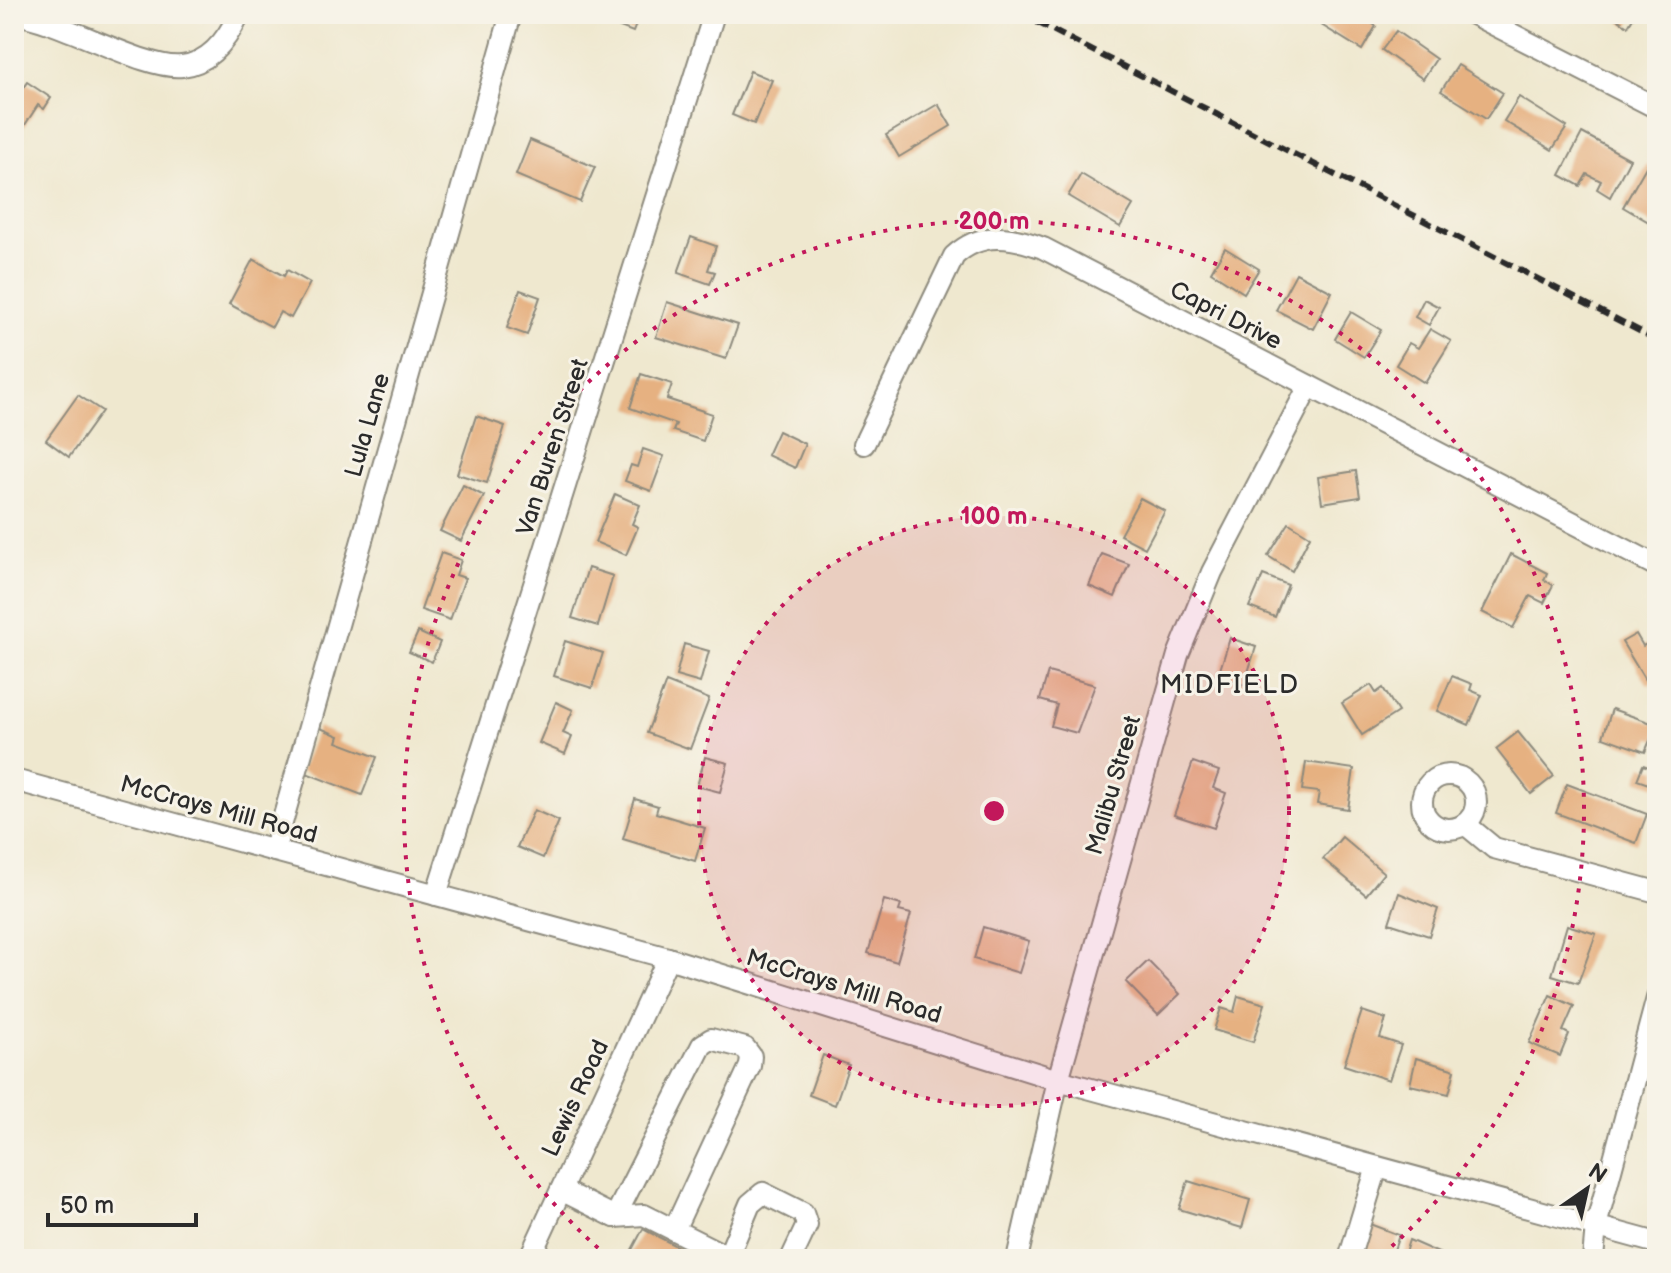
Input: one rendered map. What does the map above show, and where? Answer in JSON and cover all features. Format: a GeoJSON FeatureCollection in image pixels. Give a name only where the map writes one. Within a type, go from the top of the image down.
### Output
{"type":"FeatureCollection","features":[{"type":"Feature","properties":{"kind":"street"},"geometry":{"type":"LineString","coordinates":[[15,14],[71,29],[170,67],[201,61],[217,48],[239,14]]}},
{"type":"Feature","properties":{"kind":"street","name":"Lula Lane"},"geometry":{"type":"LineString","coordinates":[[274,851],[511,14]]}},
{"type":"Feature","properties":{"kind":"street","name":"Van Buren Street"},"geometry":{"type":"LineString","coordinates":[[436,895],[714,14]]}},
{"type":"Feature","properties":{"kind":"street"},"geometry":{"type":"LineString","coordinates":[[1473,14],[1657,108]]}},
{"type":"Feature","properties":{"kind":"street","name":"Capri Drive"},"geometry":{"type":"LineString","coordinates":[[864,444],[954,256],[966,245],[998,237],[1043,248],[1657,566]]}},
{"type":"Feature","properties":{"kind":"street","name":"Malibu Street"},"geometry":{"type":"LineString","coordinates":[[1017,1259],[1058,1080],[1178,655],[1212,572],[1309,386]]}},
{"type":"Feature","properties":{"kind":"street","name":"McCrays Mill Road"},"geometry":{"type":"LineString","coordinates":[[14,780],[668,958],[1058,1080],[1657,1243]]}},
{"type":"Feature","properties":{"kind":"street"},"geometry":{"type":"LineString","coordinates":[[1465,824],[1494,848],[1657,892]]}},
{"type":"Feature","properties":{"kind":"street","name":"Lewis Road"},"geometry":{"type":"LineString","coordinates":[[529,1259],[668,958]]}},
{"type":"Feature","properties":{"kind":"street"},"geometry":{"type":"LineString","coordinates":[[1593,1259],[1596,1226],[1657,998]]}},
{"type":"Feature","properties":{"kind":"street"},"geometry":{"type":"LineString","coordinates":[[615,1217],[702,1045],[711,1039],[745,1048],[751,1056],[750,1066],[674,1230]]}},
{"type":"Feature","properties":{"kind":"street"},"geometry":{"type":"LineString","coordinates":[[1349,1259],[1377,1167]]}},
{"type":"Feature","properties":{"kind":"street"},"geometry":{"type":"LineString","coordinates":[[561,1190],[615,1217],[644,1215],[728,1258],[750,1204],[763,1193],[803,1213],[807,1225],[791,1259]]}},
{"type":"Feature","properties":{"kind":"building"},"geometry":{"type":"Polygon","coordinates":[[[602,14],[640,14],[633,32],[599,19],[602,14]]]}},
{"type":"Feature","properties":{"kind":"building"},"geometry":{"type":"Polygon","coordinates":[[[1324,14],[1356,14],[1376,26],[1362,50],[1318,23],[1324,14]]]}},
{"type":"Feature","properties":{"kind":"building"},"geometry":{"type":"Polygon","coordinates":[[[1609,14],[1635,14],[1628,26],[1609,14]]]}},
{"type":"Feature","properties":{"kind":"building"},"geometry":{"type":"Polygon","coordinates":[[[1396,31],[1436,59],[1423,79],[1382,50],[1396,31]]]}},
{"type":"Feature","properties":{"kind":"building"},"geometry":{"type":"Polygon","coordinates":[[[1458,65],[1503,93],[1486,119],[1441,91],[1458,65]]]}},
{"type":"Feature","properties":{"kind":"building"},"geometry":{"type":"Polygon","coordinates":[[[750,71],[772,80],[754,124],[732,115],[750,71]]]}},
{"type":"Feature","properties":{"kind":"building"},"geometry":{"type":"Polygon","coordinates":[[[27,82],[51,98],[44,109],[38,105],[21,131],[14,127],[14,102],[27,82]]]}},
{"type":"Feature","properties":{"kind":"building"},"geometry":{"type":"Polygon","coordinates":[[[1519,97],[1567,127],[1552,150],[1504,121],[1519,97]]]}},
{"type":"Feature","properties":{"kind":"building"},"geometry":{"type":"Polygon","coordinates":[[[938,104],[951,126],[899,157],[886,135],[938,104]]]}},
{"type":"Feature","properties":{"kind":"building"},"geometry":{"type":"Polygon","coordinates":[[[1582,133],[1630,159],[1610,197],[1597,189],[1601,181],[1587,174],[1580,186],[1560,175],[1582,133]]]}},
{"type":"Feature","properties":{"kind":"building"},"geometry":{"type":"Polygon","coordinates":[[[530,140],[595,167],[580,202],[516,175],[530,140]]]}},
{"type":"Feature","properties":{"kind":"building"},"geometry":{"type":"Polygon","coordinates":[[[1647,165],[1657,170],[1657,219],[1654,225],[1623,207],[1647,165]]]}},
{"type":"Feature","properties":{"kind":"building"},"geometry":{"type":"Polygon","coordinates":[[[1081,174],[1133,205],[1120,227],[1068,196],[1081,174]]]}},
{"type":"Feature","properties":{"kind":"building"},"geometry":{"type":"Polygon","coordinates":[[[691,237],[716,246],[708,270],[715,272],[710,284],[678,273],[691,237]]]}},
{"type":"Feature","properties":{"kind":"building"},"geometry":{"type":"Polygon","coordinates":[[[1225,248],[1259,269],[1244,293],[1211,272],[1225,248]]]}},
{"type":"Feature","properties":{"kind":"building"},"geometry":{"type":"Polygon","coordinates":[[[253,259],[284,276],[287,270],[310,283],[291,318],[280,312],[272,327],[229,304],[253,259]]]}},
{"type":"Feature","properties":{"kind":"building"},"geometry":{"type":"Polygon","coordinates":[[[1296,273],[1332,292],[1313,329],[1276,310],[1296,273]]]}},
{"type":"Feature","properties":{"kind":"building"},"geometry":{"type":"Polygon","coordinates":[[[520,290],[540,297],[527,335],[507,328],[520,290]]]}},
{"type":"Feature","properties":{"kind":"building"},"geometry":{"type":"Polygon","coordinates":[[[1424,299],[1439,307],[1429,325],[1415,317],[1424,299]]]}},
{"type":"Feature","properties":{"kind":"building"},"geometry":{"type":"Polygon","coordinates":[[[667,302],[738,325],[726,359],[656,337],[667,302]]]}},
{"type":"Feature","properties":{"kind":"building"},"geometry":{"type":"Polygon","coordinates":[[[1351,312],[1381,330],[1364,357],[1335,339],[1351,312]]]}},
{"type":"Feature","properties":{"kind":"building"},"geometry":{"type":"Polygon","coordinates":[[[1430,329],[1451,341],[1425,383],[1396,365],[1409,343],[1418,348],[1430,329]]]}},
{"type":"Feature","properties":{"kind":"building"},"geometry":{"type":"Polygon","coordinates":[[[641,374],[672,384],[667,399],[712,414],[703,441],[673,431],[676,424],[630,408],[641,374]]]}},
{"type":"Feature","properties":{"kind":"building"},"geometry":{"type":"Polygon","coordinates":[[[78,395],[102,411],[69,457],[46,440],[78,395]]]}},
{"type":"Feature","properties":{"kind":"building"},"geometry":{"type":"Polygon","coordinates":[[[476,416],[505,426],[487,483],[457,474],[476,416]]]}},
{"type":"Feature","properties":{"kind":"building"},"geometry":{"type":"Polygon","coordinates":[[[778,431],[805,444],[795,468],[767,455],[778,431]]]}},
{"type":"Feature","properties":{"kind":"building"},"geometry":{"type":"Polygon","coordinates":[[[643,449],[664,456],[651,491],[625,481],[631,465],[637,467],[643,449]]]}},
{"type":"Feature","properties":{"kind":"building"},"geometry":{"type":"Polygon","coordinates":[[[1356,471],[1360,497],[1322,503],[1318,477],[1356,471]]]}},
{"type":"Feature","properties":{"kind":"building"},"geometry":{"type":"Polygon","coordinates":[[[463,485],[484,496],[461,541],[440,531],[463,485]]]}},
{"type":"Feature","properties":{"kind":"building"},"geometry":{"type":"Polygon","coordinates":[[[615,494],[640,505],[632,524],[638,527],[626,555],[595,542],[615,494]]]}},
{"type":"Feature","properties":{"kind":"building"},"geometry":{"type":"Polygon","coordinates":[[[1140,498],[1165,511],[1145,548],[1120,535],[1140,498]]]}},
{"type":"Feature","properties":{"kind":"building"},"geometry":{"type":"Polygon","coordinates":[[[1289,523],[1310,536],[1292,571],[1268,556],[1289,523]]]}},
{"type":"Feature","properties":{"kind":"building"},"geometry":{"type":"Polygon","coordinates":[[[441,553],[461,560],[456,575],[465,578],[450,620],[421,610],[441,553]]]}},
{"type":"Feature","properties":{"kind":"building"},"geometry":{"type":"Polygon","coordinates":[[[1102,554],[1129,564],[1115,597],[1089,586],[1102,554]]]}},
{"type":"Feature","properties":{"kind":"building"},"geometry":{"type":"Polygon","coordinates":[[[1511,554],[1547,573],[1544,580],[1553,585],[1544,603],[1530,596],[1513,628],[1482,612],[1511,554]]]}},
{"type":"Feature","properties":{"kind":"building"},"geometry":{"type":"Polygon","coordinates":[[[588,568],[613,576],[598,626],[572,618],[588,568]]]}},
{"type":"Feature","properties":{"kind":"building"},"geometry":{"type":"Polygon","coordinates":[[[1263,575],[1288,585],[1275,617],[1249,607],[1263,575]]]}},
{"type":"Feature","properties":{"kind":"building"},"geometry":{"type":"Polygon","coordinates":[[[418,632],[440,642],[432,662],[409,652],[418,632]]]}},
{"type":"Feature","properties":{"kind":"building"},"geometry":{"type":"Polygon","coordinates":[[[1636,634],[1643,646],[1655,640],[1657,643],[1657,680],[1648,685],[1622,642],[1636,634]]]}},
{"type":"Feature","properties":{"kind":"building"},"geometry":{"type":"Polygon","coordinates":[[[1230,638],[1256,647],[1244,685],[1218,676],[1230,638]]]}},
{"type":"Feature","properties":{"kind":"building"},"geometry":{"type":"Polygon","coordinates":[[[565,641],[603,653],[592,688],[554,676],[565,641]]]}},
{"type":"Feature","properties":{"kind":"building"},"geometry":{"type":"Polygon","coordinates":[[[684,644],[709,651],[700,683],[676,676],[684,644]]]}},
{"type":"Feature","properties":{"kind":"building"},"geometry":{"type":"Polygon","coordinates":[[[1048,672],[1095,685],[1077,733],[1051,726],[1057,705],[1040,700],[1048,672]]]}},
{"type":"Feature","properties":{"kind":"building"},"geometry":{"type":"Polygon","coordinates":[[[1452,676],[1472,684],[1470,690],[1482,695],[1469,725],[1437,711],[1452,676]]]}},
{"type":"Feature","properties":{"kind":"building"},"geometry":{"type":"Polygon","coordinates":[[[666,682],[709,699],[690,749],[647,733],[666,682]]]}},
{"type":"Feature","properties":{"kind":"building"},"geometry":{"type":"Polygon","coordinates":[[[1371,685],[1376,693],[1383,688],[1398,712],[1362,735],[1342,703],[1371,685]]]}},
{"type":"Feature","properties":{"kind":"building"},"geometry":{"type":"Polygon","coordinates":[[[556,702],[573,710],[563,733],[572,737],[565,754],[539,743],[556,702]]]}},
{"type":"Feature","properties":{"kind":"building"},"geometry":{"type":"Polygon","coordinates":[[[1612,709],[1657,725],[1656,740],[1651,738],[1645,752],[1603,737],[1612,709]]]}},
{"type":"Feature","properties":{"kind":"building"},"geometry":{"type":"Polygon","coordinates":[[[318,727],[339,736],[337,742],[377,757],[362,795],[301,771],[318,727]]]}},
{"type":"Feature","properties":{"kind":"building"},"geometry":{"type":"Polygon","coordinates":[[[1518,732],[1554,776],[1531,794],[1496,749],[1518,732]]]}},
{"type":"Feature","properties":{"kind":"building"},"geometry":{"type":"Polygon","coordinates":[[[705,757],[728,763],[720,792],[697,786],[705,757]]]}},
{"type":"Feature","properties":{"kind":"building"},"geometry":{"type":"Polygon","coordinates":[[[1193,762],[1219,771],[1213,788],[1226,793],[1214,828],[1174,815],[1193,762]]]}},
{"type":"Feature","properties":{"kind":"building"},"geometry":{"type":"Polygon","coordinates":[[[1306,762],[1354,769],[1348,809],[1317,804],[1319,792],[1302,790],[1306,762]]]}},
{"type":"Feature","properties":{"kind":"building"},"geometry":{"type":"Polygon","coordinates":[[[1643,765],[1657,770],[1657,787],[1637,780],[1643,765]]]}},
{"type":"Feature","properties":{"kind":"building"},"geometry":{"type":"Polygon","coordinates":[[[1567,784],[1647,814],[1636,843],[1556,813],[1567,784]]]}},
{"type":"Feature","properties":{"kind":"building"},"geometry":{"type":"Polygon","coordinates":[[[635,799],[658,806],[656,813],[705,828],[695,861],[623,839],[635,799]]]}},
{"type":"Feature","properties":{"kind":"building"},"geometry":{"type":"Polygon","coordinates":[[[534,810],[559,821],[543,858],[517,847],[534,810]]]}},
{"type":"Feature","properties":{"kind":"building"},"geometry":{"type":"Polygon","coordinates":[[[1342,837],[1384,873],[1366,895],[1323,859],[1342,837]]]}},
{"type":"Feature","properties":{"kind":"building"},"geometry":{"type":"Polygon","coordinates":[[[1399,893],[1438,909],[1429,936],[1389,923],[1399,893]]]}},
{"type":"Feature","properties":{"kind":"building"},"geometry":{"type":"Polygon","coordinates":[[[884,900],[901,905],[899,911],[911,914],[897,962],[868,953],[884,900]]]}},
{"type":"Feature","properties":{"kind":"building"},"geometry":{"type":"Polygon","coordinates":[[[1567,925],[1596,934],[1578,983],[1552,975],[1567,925]]]}},
{"type":"Feature","properties":{"kind":"building"},"geometry":{"type":"Polygon","coordinates":[[[983,927],[1029,941],[1019,973],[974,959],[983,927]]]}},
{"type":"Feature","properties":{"kind":"building"},"geometry":{"type":"Polygon","coordinates":[[[1148,961],[1180,994],[1158,1015],[1126,982],[1148,961]]]}},
{"type":"Feature","properties":{"kind":"building"},"geometry":{"type":"Polygon","coordinates":[[[1550,995],[1574,1006],[1563,1031],[1569,1034],[1560,1056],[1529,1043],[1550,995]]]}},
{"type":"Feature","properties":{"kind":"building"},"geometry":{"type":"Polygon","coordinates":[[[1238,996],[1265,1004],[1253,1042],[1214,1030],[1221,1008],[1234,1012],[1238,996]]]}},
{"type":"Feature","properties":{"kind":"building"},"geometry":{"type":"Polygon","coordinates":[[[1362,1011],[1386,1019],[1380,1038],[1401,1045],[1389,1080],[1344,1065],[1362,1011]]]}},
{"type":"Feature","properties":{"kind":"building"},"geometry":{"type":"Polygon","coordinates":[[[823,1055],[849,1065],[835,1105],[809,1095],[823,1055]]]}},
{"type":"Feature","properties":{"kind":"building"},"geometry":{"type":"Polygon","coordinates":[[[1416,1058],[1455,1070],[1449,1094],[1410,1085],[1416,1058]]]}},
{"type":"Feature","properties":{"kind":"building"},"geometry":{"type":"Polygon","coordinates":[[[1188,1181],[1250,1200],[1242,1228],[1179,1209],[1188,1181]]]}},
{"type":"Feature","properties":{"kind":"building"},"geometry":{"type":"Polygon","coordinates":[[[1367,1223],[1399,1235],[1391,1259],[1342,1259],[1367,1223]]]}},
{"type":"Feature","properties":{"kind":"building"},"geometry":{"type":"Polygon","coordinates":[[[643,1229],[680,1248],[674,1259],[627,1259],[643,1229]]]}},
{"type":"Feature","properties":{"kind":"building"},"geometry":{"type":"Polygon","coordinates":[[[1409,1240],[1452,1259],[1403,1259],[1409,1240]]]}},
{"type":"Feature","properties":{"kind":"building"},"geometry":{"type":"Polygon","coordinates":[[[585,1250],[593,1254],[590,1259],[580,1259],[585,1250]]]}},
{"type":"Feature","properties":{"kind":"building"},"geometry":{"type":"Polygon","coordinates":[[[567,1252],[580,1259],[564,1259],[567,1252]]]}},
{"type":"Feature","properties":{"kind":"railway"},"geometry":{"type":"LineString","coordinates":[[1021,14],[1657,340]]}},
{"type":"Feature","properties":{"kind":"district","name":"MIDFIELD"},"geometry":{"type":"Point","coordinates":[1230,684]}}]}
